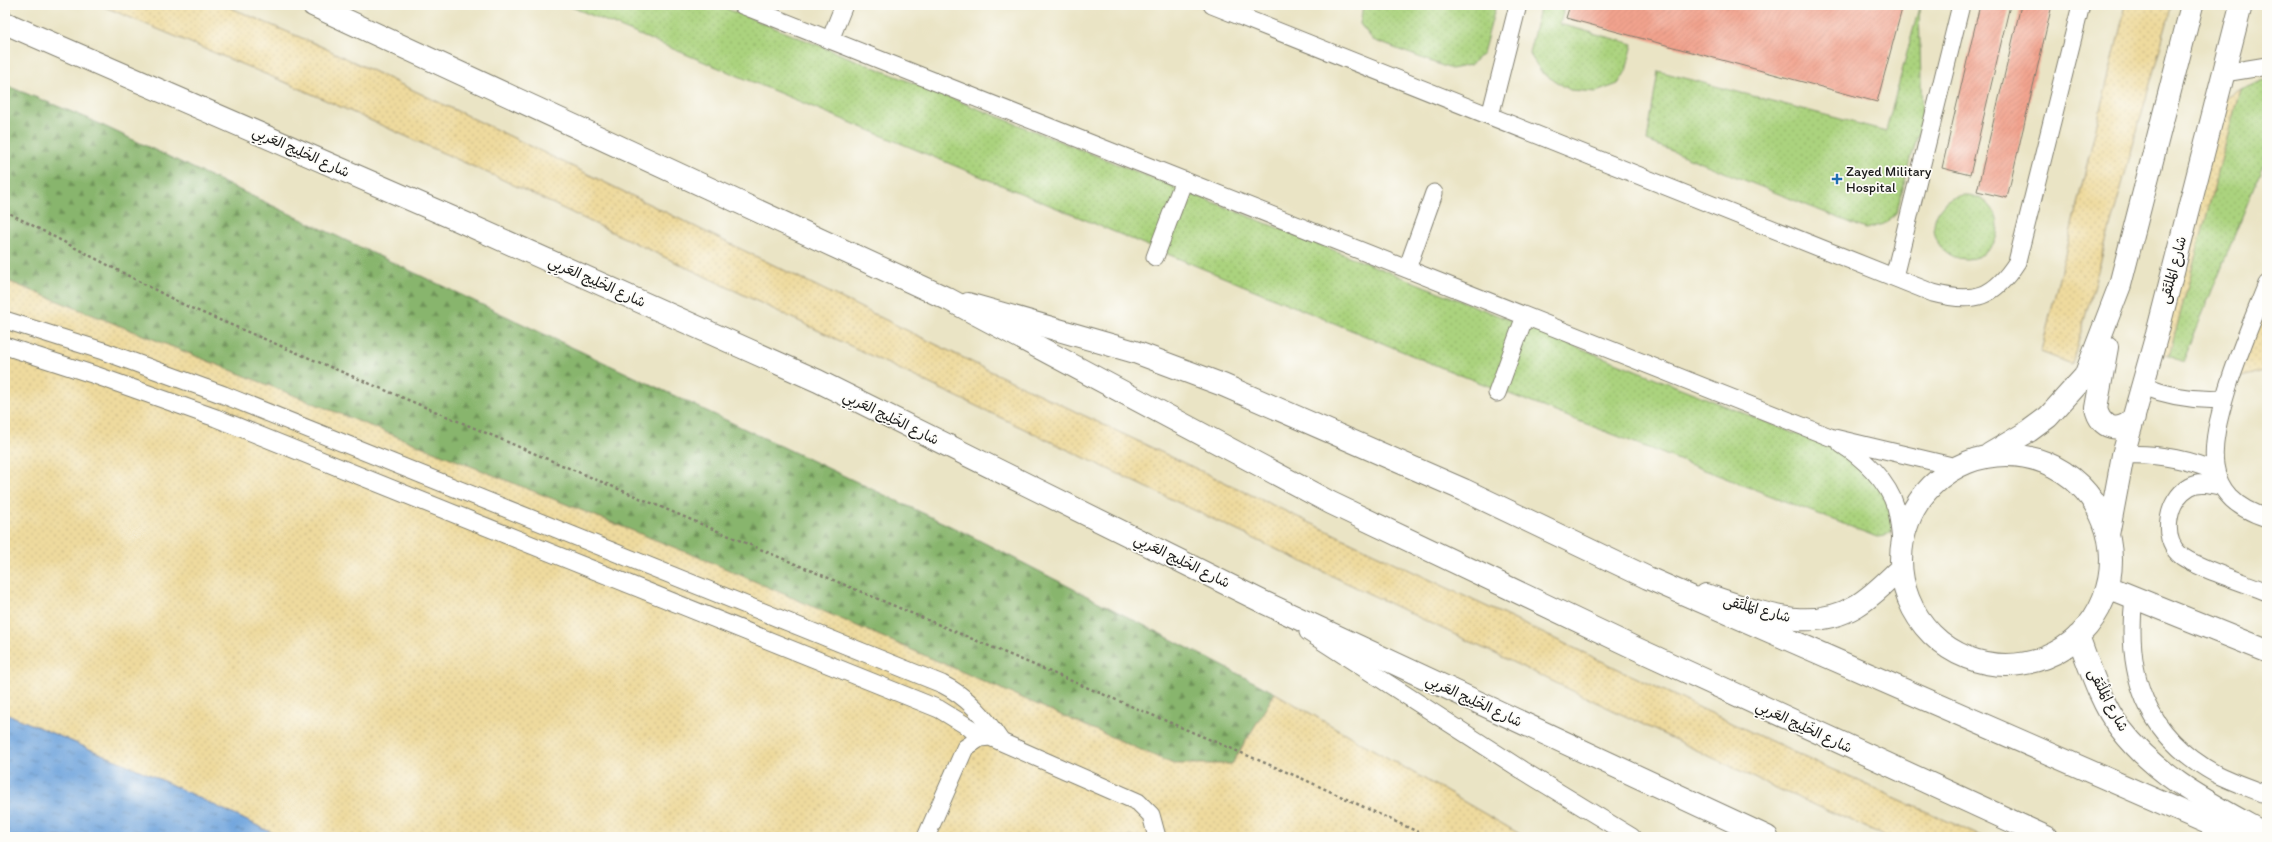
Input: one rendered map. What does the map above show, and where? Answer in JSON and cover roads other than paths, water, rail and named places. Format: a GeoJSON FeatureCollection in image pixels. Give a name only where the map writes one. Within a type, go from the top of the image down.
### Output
{"type":"FeatureCollection","features":[{"type":"Feature","properties":{"kind":"main road","name":"شارع الخَلِيج العَربِي"},"geometry":{"type":"LineString","coordinates":[[313,5],[948,299],[1331,503],[1635,648],[2046,837]]}},
{"type":"Feature","properties":{"kind":"main road"},"geometry":{"type":"LineString","coordinates":[[2134,418],[2123,428],[2108,427],[2098,416],[2096,408],[2120,285],[2192,5]]}},
{"type":"Feature","properties":{"kind":"main road","name":"شارع المُلتَقى"},"geometry":{"type":"LineString","coordinates":[[2108,536],[2123,455],[2143,386],[2241,5]]}},
{"type":"Feature","properties":{"kind":"main road","name":"شارع الخَلِيج العَربِي"},"geometry":{"type":"LineString","coordinates":[[5,23],[460,221],[818,381],[1263,602],[1767,837]]}},
{"type":"Feature","properties":{"kind":"main road"},"geometry":{"type":"LineString","coordinates":[[1986,456],[2016,455],[2038,460],[2045,462],[2070,477],[2091,498],[2108,536],[2111,555],[2108,587],[2091,621],[2078,636],[2050,655],[2018,664],[1984,663],[1952,650],[1926,629],[1908,601],[1901,568],[1902,542],[1912,512],[1930,486],[1956,467],[1986,456],[2029,432],[2048,417],[2085,376],[2120,285]]}},
{"type":"Feature","properties":{"kind":"main road"},"geometry":{"type":"LineString","coordinates":[[948,299],[1135,352],[1223,385],[1464,490],[1648,578],[2240,837]]}},
{"type":"Feature","properties":{"kind":"main road","name":"شارع المُلْتَقى"},"geometry":{"type":"LineString","coordinates":[[1648,578],[1791,620],[1814,619],[1836,615],[1856,606],[1875,592],[1901,568]]}},
{"type":"Feature","properties":{"kind":"main road"},"geometry":{"type":"LineString","coordinates":[[2108,587],[2267,651]]}},
{"type":"Feature","properties":{"kind":"main road","name":"شارع المُلْتَقى"},"geometry":{"type":"LineString","coordinates":[[2078,636],[2095,682],[2119,727],[2146,757],[2183,788],[2267,835]]}},
{"type":"Feature","properties":{"kind":"lane"},"geometry":{"type":"LineString","coordinates":[[742,5],[1830,438],[1956,467]]}},
{"type":"Feature","properties":{"kind":"lane"},"geometry":{"type":"LineString","coordinates":[[830,40],[844,5]]}},
{"type":"Feature","properties":{"kind":"lane"},"geometry":{"type":"LineString","coordinates":[[1212,5],[1933,293],[1955,299],[1974,298],[1993,290],[2006,278],[2017,262],[2081,5]]}},
{"type":"Feature","properties":{"kind":"lane"},"geometry":{"type":"LineString","coordinates":[[1490,116],[1518,5]]}},
{"type":"Feature","properties":{"kind":"lane"},"geometry":{"type":"LineString","coordinates":[[1894,277],[1961,5]]}},
{"type":"Feature","properties":{"kind":"lane"},"geometry":{"type":"LineString","coordinates":[[2224,72],[2267,66]]}},
{"type":"Feature","properties":{"kind":"lane"},"geometry":{"type":"LineString","coordinates":[[1155,257],[1184,180]]}},
{"type":"Feature","properties":{"kind":"lane"},"geometry":{"type":"LineString","coordinates":[[1407,269],[1434,193]]}},
{"type":"Feature","properties":{"kind":"lane"},"geometry":{"type":"LineString","coordinates":[[2267,284],[2236,358],[2214,440],[2213,455],[2215,471],[2222,487],[2233,499],[2259,516],[2267,518]]}},
{"type":"Feature","properties":{"kind":"lane"},"geometry":{"type":"LineString","coordinates":[[1497,393],[1524,316]]}},
{"type":"Feature","properties":{"kind":"lane"},"geometry":{"type":"LineString","coordinates":[[5,320],[103,351],[224,395],[942,684],[954,690],[977,708],[1000,740]]}},
{"type":"Feature","properties":{"kind":"lane"},"geometry":{"type":"LineString","coordinates":[[5,346],[95,375],[216,418],[342,468],[939,709],[961,722],[980,738]]}},
{"type":"Feature","properties":{"kind":"lane"},"geometry":{"type":"LineString","coordinates":[[2143,386],[2183,399],[2204,401],[2224,399]]}},
{"type":"Feature","properties":{"kind":"lane"},"geometry":{"type":"LineString","coordinates":[[1830,438],[1858,455],[1880,479],[1896,508],[1902,542]]}},
{"type":"Feature","properties":{"kind":"lane"},"geometry":{"type":"LineString","coordinates":[[2123,455],[2147,454],[2170,456],[2193,462],[2215,471]]}},
{"type":"Feature","properties":{"kind":"lane"},"geometry":{"type":"LineString","coordinates":[[2222,487],[2200,484],[2189,487],[2181,494],[2169,517],[2168,530],[2171,544],[2180,555],[2194,563],[2267,592]]}},
{"type":"Feature","properties":{"kind":"lane"},"geometry":{"type":"LineString","coordinates":[[2134,597],[2131,625],[2132,652],[2136,677],[2145,702],[2158,724],[2175,744],[2195,761],[2217,775],[2267,794]]}},
{"type":"Feature","properties":{"kind":"lane"},"geometry":{"type":"LineString","coordinates":[[1263,602],[1522,770],[1632,837]]}},
{"type":"Feature","properties":{"kind":"lane"},"geometry":{"type":"LineString","coordinates":[[926,837],[965,748],[980,738],[990,737],[1000,740],[1138,802],[1151,815],[1157,837]]}},
{"type":"Feature","properties":{"kind":"water"},"geometry":{"type":"Polygon","coordinates":[[[5,713],[151,775],[281,837],[5,837],[5,713]]]}},
{"type":"Feature","properties":{"kind":"place","name":"Zayed Military Hospital"},"geometry":{"type":"Point","coordinates":[1837,179]}}]}
